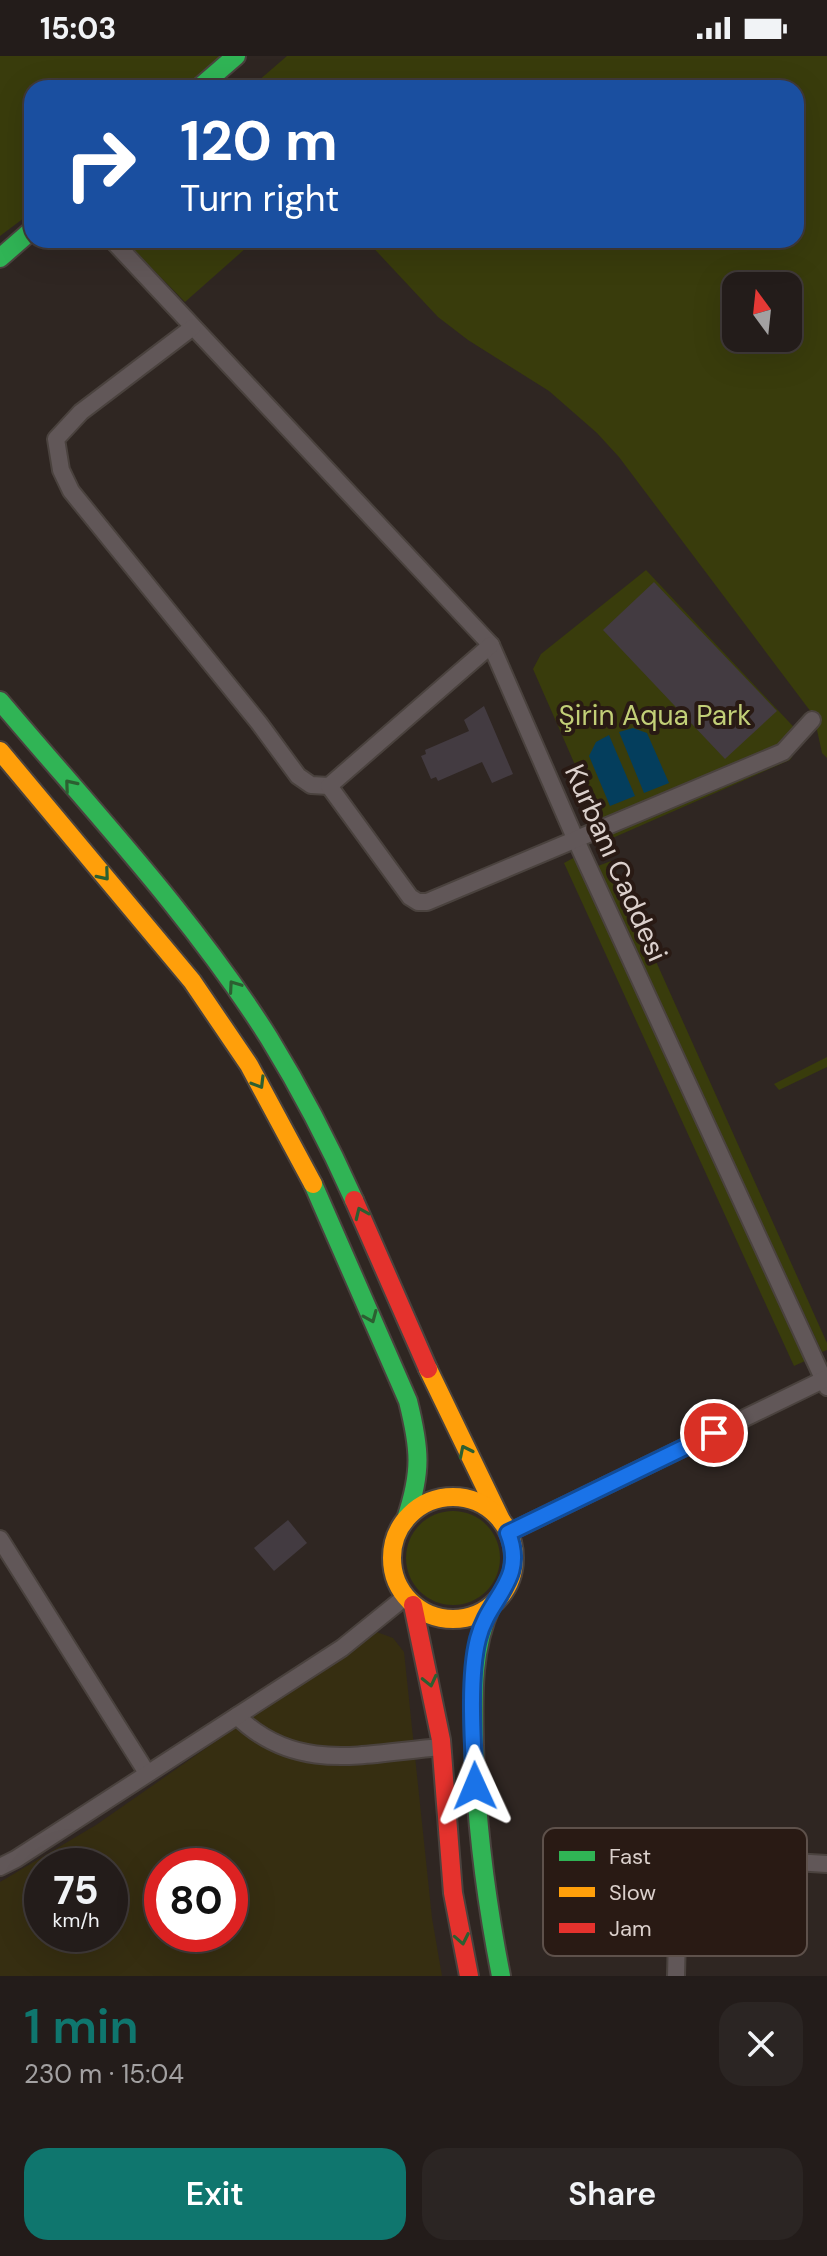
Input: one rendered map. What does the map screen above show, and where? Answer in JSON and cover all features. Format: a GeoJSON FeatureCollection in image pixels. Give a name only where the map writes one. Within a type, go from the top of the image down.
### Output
{"type":"FeatureCollection","features":[{"type":"Feature","properties":{"kind":"main road"},"geometry":{"type":"LineString","coordinates":[[208,80],[236,56]]}},
{"type":"Feature","properties":{"kind":"main road"},"geometry":{"type":"LineString","coordinates":[[0,258],[24,237]]}},
{"type":"Feature","properties":{"kind":"main road"},"geometry":{"type":"LineString","coordinates":[[0,701],[205,946],[273,1044],[346,1178],[454,1427],[504,1526],[514,1553],[511,1577],[491,1606],[481,1628],[475,1655],[474,1766],[484,1890],[501,1976]]}},
{"type":"Feature","properties":{"kind":"main road"},"geometry":{"type":"LineString","coordinates":[[0,751],[192,981],[249,1065],[293,1143],[322,1200],[408,1401],[419,1461],[416,1489],[406,1519]]}},
{"type":"Feature","properties":{"kind":"main road"},"geometry":{"type":"LineString","coordinates":[[469,1976],[453,1893],[436,1707],[409,1601],[394,1575],[392,1552],[399,1529],[406,1519],[424,1504],[447,1498],[471,1500],[492,1512],[504,1526]]}},
{"type":"Feature","properties":{"kind":"main road"},"geometry":{"type":"LineString","coordinates":[[409,1601],[423,1612],[446,1619],[470,1617],[491,1606]]}},
{"type":"Feature","properties":{"kind":"street","name":"Kurbanı Caddesi"},"geometry":{"type":"LineString","coordinates":[[119,248],[491,645],[575,838],[826,1382]]}},
{"type":"Feature","properties":{"kind":"street"},"geometry":{"type":"LineString","coordinates":[[193,327],[63,429],[56,439],[61,470],[71,491],[259,723],[298,776],[311,785],[329,786],[491,645]]}},
{"type":"Feature","properties":{"kind":"street"},"geometry":{"type":"LineString","coordinates":[[329,786],[410,897],[418,902],[427,902],[783,752],[812,720]]}},
{"type":"Feature","properties":{"kind":"street"},"geometry":{"type":"LineString","coordinates":[[504,1526],[826,1382]]}},
{"type":"Feature","properties":{"kind":"street"},"geometry":{"type":"LineString","coordinates":[[0,1539],[147,1773]]}},
{"type":"Feature","properties":{"kind":"street"},"geometry":{"type":"LineString","coordinates":[[0,1867],[342,1648],[409,1601]]}},
{"type":"Feature","properties":{"kind":"street"},"geometry":{"type":"LineString","coordinates":[[237,1716],[264,1739],[307,1754],[332,1756],[441,1747]]}},
{"type":"Feature","properties":{"kind":"street"},"geometry":{"type":"LineString","coordinates":[[807,1863],[827,1864]]}},
{"type":"Feature","properties":{"kind":"street"},"geometry":{"type":"LineString","coordinates":[[676,1956],[676,1976]]}},
{"type":"Feature","properties":{"kind":"green space"},"geometry":{"type":"Polygon","coordinates":[[[0,56],[227,56],[200,80],[24,80],[24,218],[0,236],[0,56]]]}},
{"type":"Feature","properties":{"kind":"green space"},"geometry":{"type":"Polygon","coordinates":[[[287,56],[827,56],[827,758],[822,753],[814,716],[619,457],[549,391],[468,340],[438,317],[373,248],[804,248],[804,80],[259,80],[287,56]]]}},
{"type":"Feature","properties":{"kind":"green space"},"geometry":{"type":"Polygon","coordinates":[[[132,248],[246,248],[185,302],[132,248]]]}},
{"type":"Feature","properties":{"kind":"green space","name":"Şirin Aqua Park"},"geometry":{"type":"Polygon","coordinates":[[[646,570],[804,738],[790,760],[608,840],[533,669],[541,654],[646,570]]]}},
{"type":"Feature","properties":{"kind":"green space"},"geometry":{"type":"Polygon","coordinates":[[[577,856],[805,1361],[794,1366],[564,863],[577,856]]]}},
{"type":"Feature","properties":{"kind":"green space"},"geometry":{"type":"Polygon","coordinates":[[[611,861],[827,1343],[827,1350],[822,1352],[598,866],[611,861]]]}},
{"type":"Feature","properties":{"kind":"green space"},"geometry":{"type":"Polygon","coordinates":[[[827,1057],[827,1067],[779,1090],[774,1084],[827,1057]]]}},
{"type":"Feature","properties":{"kind":"green space"},"geometry":{"type":"Polygon","coordinates":[[[453,1511],[471,1514],[486,1525],[497,1540],[500,1558],[497,1576],[486,1591],[471,1602],[453,1605],[435,1602],[420,1591],[409,1576],[406,1558],[409,1540],[420,1525],[435,1514],[453,1511]]]}},
{"type":"Feature","properties":{"kind":"sand"},"geometry":{"type":"Polygon","coordinates":[[[374,1631],[393,1638],[404,1652],[432,1918],[442,1976],[0,1976],[0,1882],[24,1868],[24,1952],[128,1952],[128,1848],[57,1848],[96,1825],[374,1631]]]}},
{"type":"Feature","properties":{"kind":"water"},"geometry":{"type":"Polygon","coordinates":[[[633,728],[647,733],[669,783],[644,793],[619,732],[633,728]]]}},
{"type":"Feature","properties":{"kind":"water"},"geometry":{"type":"Polygon","coordinates":[[[609,735],[635,796],[610,806],[589,756],[596,742],[609,735]]]}},
{"type":"Feature","properties":{"kind":"building"},"geometry":{"type":"Polygon","coordinates":[[[654,582],[777,711],[725,759],[603,630],[654,582]]]}},
{"type":"Feature","properties":{"kind":"building"},"geometry":{"type":"Polygon","coordinates":[[[484,706],[513,774],[492,783],[482,762],[438,781],[436,777],[431,779],[421,756],[426,754],[425,750],[469,731],[464,720],[484,706]]]}},
{"type":"Feature","properties":{"kind":"building"},"geometry":{"type":"Polygon","coordinates":[[[288,1520],[307,1543],[274,1571],[254,1548],[288,1520]]]}},
{"type":"Feature","properties":{"kind":"traffic: fast"},"geometry":{"type":"LineString","coordinates":[[208,80],[236,56]]}},
{"type":"Feature","properties":{"kind":"traffic: fast"},"geometry":{"type":"LineString","coordinates":[[0,258],[24,237]]}},
{"type":"Feature","properties":{"kind":"traffic: fast"},"geometry":{"type":"LineString","coordinates":[[0,701],[175,907],[239,993],[303,1097],[354,1200]]}},
{"type":"Feature","properties":{"kind":"traffic: fast"},"geometry":{"type":"LineString","coordinates":[[313,1184],[408,1401],[418,1460],[415,1487],[406,1519]]}},
{"type":"Feature","properties":{"kind":"traffic: fast"},"geometry":{"type":"LineString","coordinates":[[491,1606],[477,1657],[474,1745],[483,1861],[501,1976]]}},
{"type":"Feature","properties":{"kind":"traffic: slow"},"geometry":{"type":"LineString","coordinates":[[0,751],[192,981],[249,1065],[313,1184]]}},
{"type":"Feature","properties":{"kind":"traffic: slow"},"geometry":{"type":"LineString","coordinates":[[428,1369],[501,1520]]}},
{"type":"Feature","properties":{"kind":"traffic: slow"},"geometry":{"type":"LineString","coordinates":[[453,1497],[476,1502],[496,1515],[509,1535],[514,1558],[509,1581],[496,1601],[476,1614],[453,1619],[430,1614],[410,1601],[397,1581],[392,1558],[397,1535],[410,1515],[430,1502],[453,1497]]}},
{"type":"Feature","properties":{"kind":"traffic: jam"},"geometry":{"type":"LineString","coordinates":[[354,1200],[428,1369]]}},
{"type":"Feature","properties":{"kind":"traffic: jam"},"geometry":{"type":"LineString","coordinates":[[413,1605],[441,1740],[453,1893],[469,1976]]}},
{"type":"Feature","properties":{"kind":"route"},"geometry":{"type":"LineString","coordinates":[[475,1786],[475,1655],[485,1617],[511,1577],[514,1553],[508,1533],[714,1433]]}}]}
